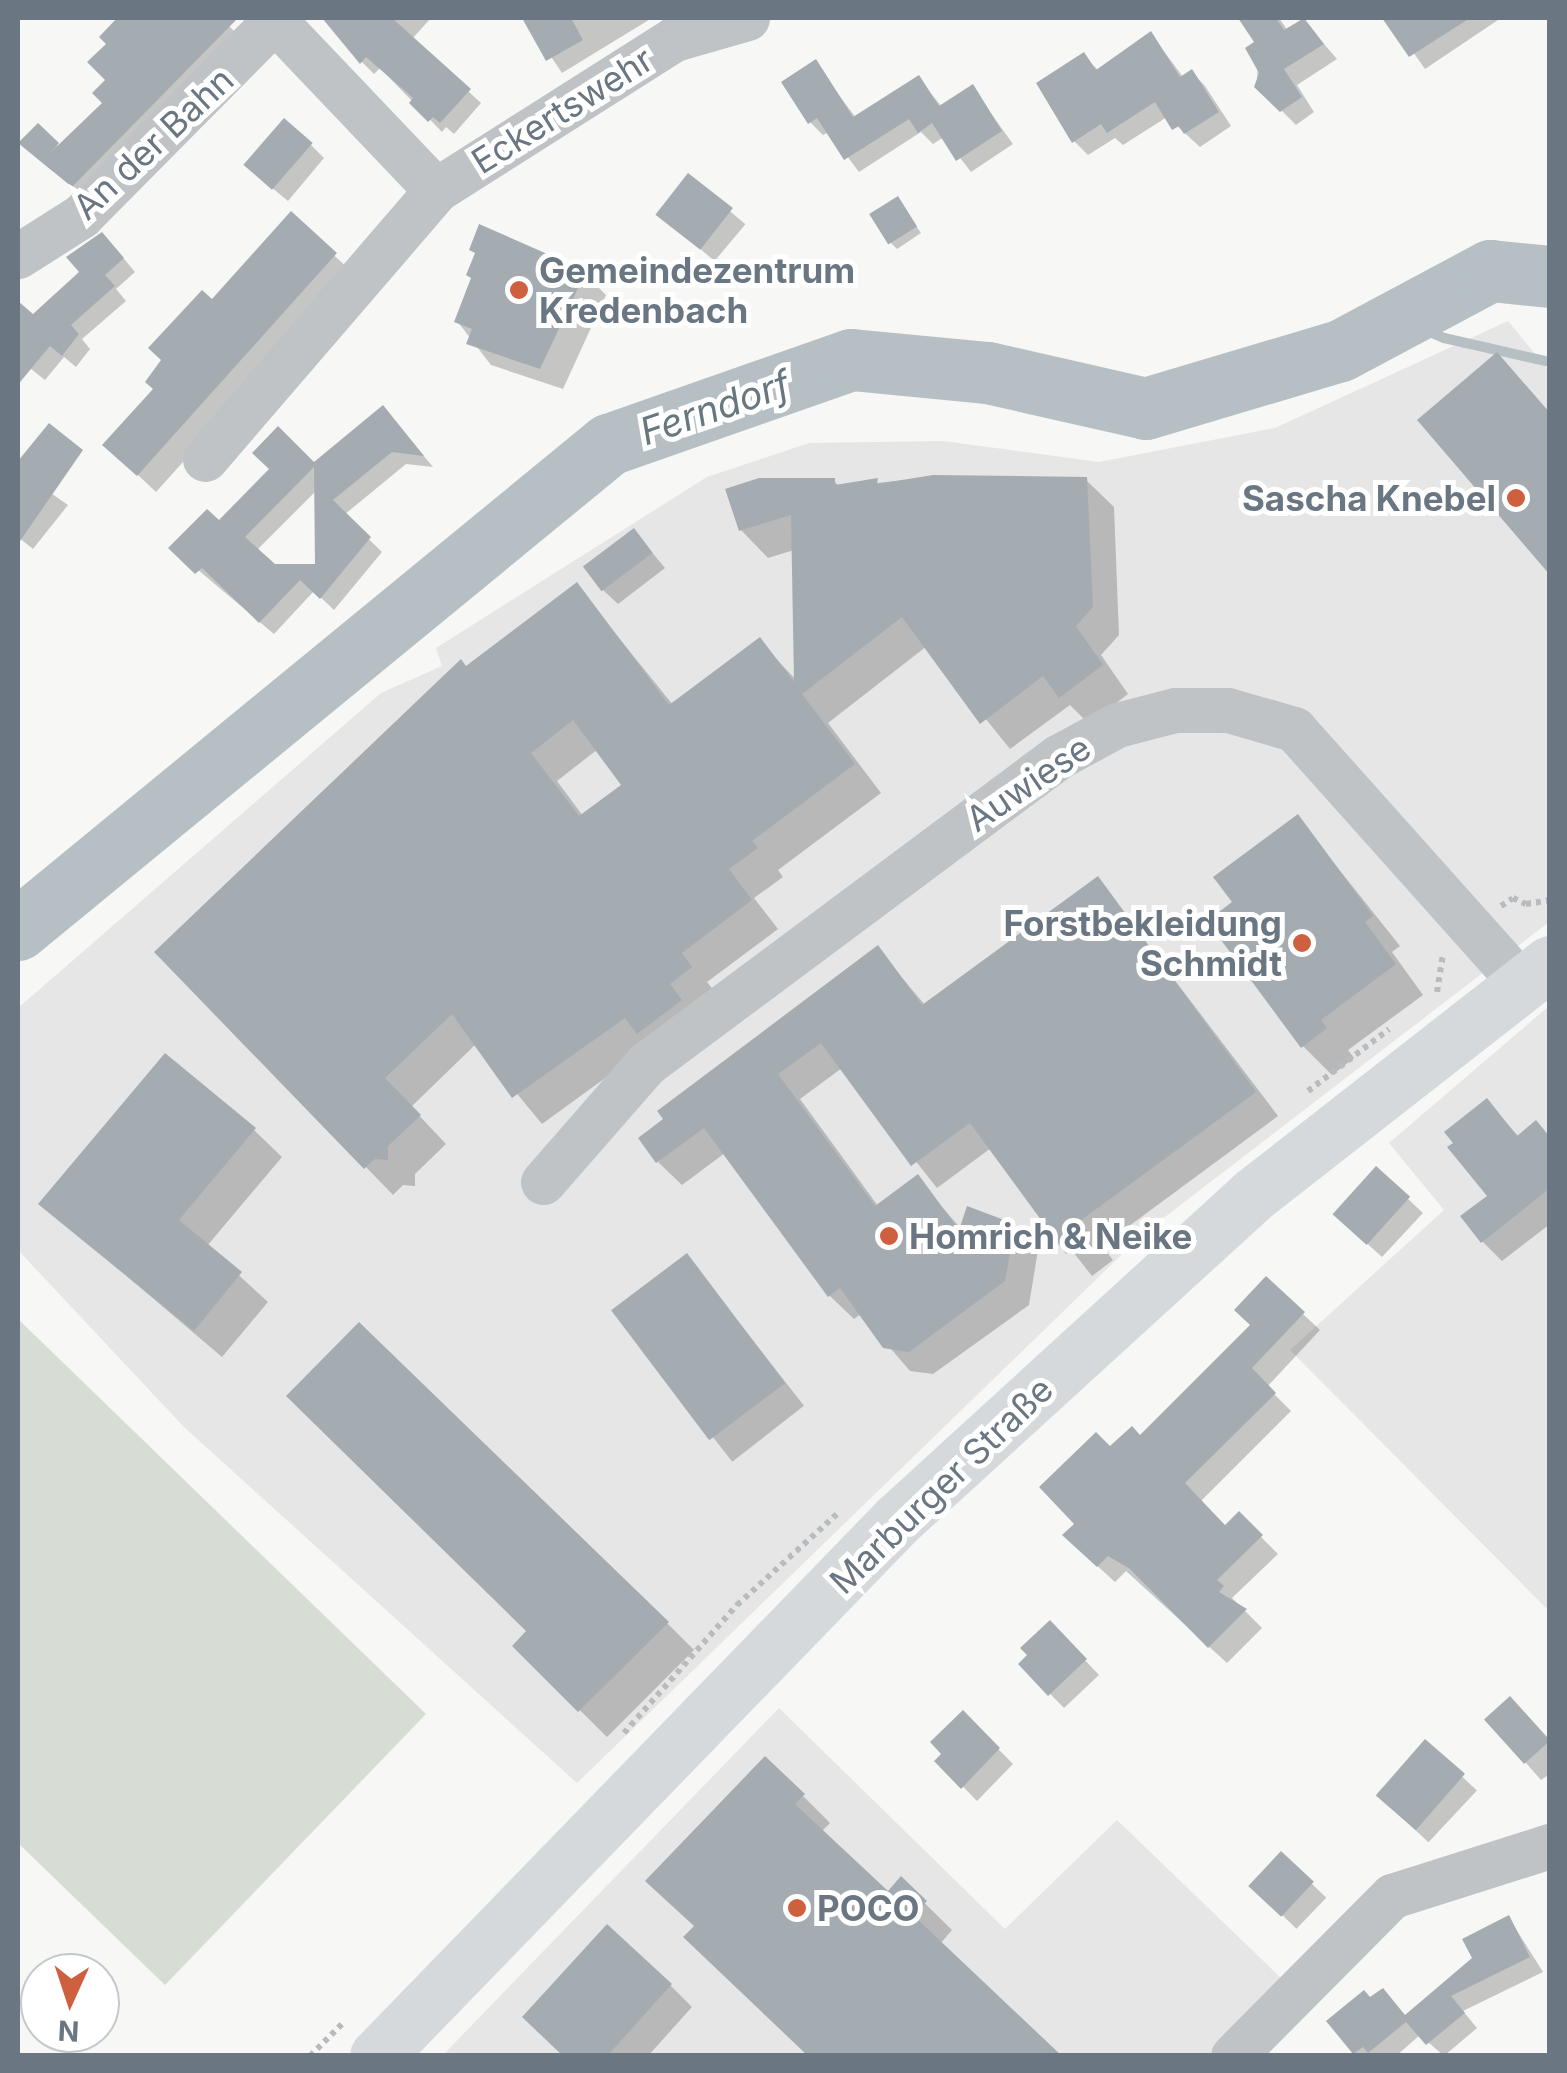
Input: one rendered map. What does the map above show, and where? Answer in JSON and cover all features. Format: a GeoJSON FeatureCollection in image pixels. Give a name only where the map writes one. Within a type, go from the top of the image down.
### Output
{"type":"FeatureCollection","features":[{"type":"Feature","properties":{"kind":"main road","name":"Marburger Straße"},"geometry":{"type":"LineString","coordinates":[[377,2056],[897,1520],[1254,1194],[1536,973]]}},
{"type":"Feature","properties":{"kind":"street","name":"Eckertswehr"},"geometry":{"type":"LineString","coordinates":[[205,459],[436,190],[674,38],[747,18]]}},
{"type":"Feature","properties":{"kind":"street","name":"Eckertswehr"},"geometry":{"type":"LineString","coordinates":[[276,19],[436,190]]}},
{"type":"Feature","properties":{"kind":"street","name":"An der Bahn"},"geometry":{"type":"LineString","coordinates":[[18,256],[81,216],[276,19]]}},
{"type":"Feature","properties":{"kind":"street","name":"Auwiese"},"geometry":{"type":"LineString","coordinates":[[543,1182],[646,1064],[694,1028],[1058,757],[1116,725],[1175,710],[1228,710],[1294,730],[1536,973]]}},
{"type":"Feature","properties":{"kind":"street"},"geometry":{"type":"LineString","coordinates":[[1233,2056],[1306,1975],[1392,1896],[1550,1846]]}},
{"type":"Feature","properties":{"kind":"shaded area"},"geometry":{"type":"Polygon","coordinates":[[[1508,321],[1549,371],[1549,922],[1144,1233],[577,1783],[184,1427],[18,1250],[18,1008],[381,693],[442,666],[436,648],[707,477],[809,443],[943,441],[1099,462],[1275,428],[1508,321]]]}},
{"type":"Feature","properties":{"kind":"shaded area"},"geometry":{"type":"Polygon","coordinates":[[[1549,1006],[1549,1611],[1290,1350],[1444,1210],[1389,1143],[1549,1006]]]}},
{"type":"Feature","properties":{"kind":"shaded area"},"geometry":{"type":"Polygon","coordinates":[[[18,1319],[426,1714],[165,1985],[18,1843],[18,1319]]]}},
{"type":"Feature","properties":{"kind":"shaded area"},"geometry":{"type":"Polygon","coordinates":[[[779,1708],[1005,1929],[1117,1820],[1281,1978],[1209,2055],[442,2056],[779,1708]]]}},
{"type":"Feature","properties":{"kind":"building"},"geometry":{"type":"Polygon","coordinates":[[[117,18],[238,18],[72,187],[18,143],[38,123],[59,143],[50,153],[102,103],[92,93],[105,80],[87,62],[106,44],[99,37],[117,18]]]}},
{"type":"Feature","properties":{"kind":"building"},"geometry":{"type":"Polygon","coordinates":[[[322,18],[392,18],[471,89],[440,123],[433,117],[428,122],[409,103],[413,98],[366,57],[360,64],[322,18]]]}},
{"type":"Feature","properties":{"kind":"building"},"geometry":{"type":"Polygon","coordinates":[[[522,18],[571,18],[583,40],[546,61],[522,18]]]}},
{"type":"Feature","properties":{"kind":"building"},"geometry":{"type":"Polygon","coordinates":[[[1238,18],[1276,18],[1284,30],[1304,18],[1324,44],[1284,69],[1302,97],[1280,112],[1254,87],[1259,73],[1245,48],[1254,42],[1238,18]]]}},
{"type":"Feature","properties":{"kind":"building"},"geometry":{"type":"Polygon","coordinates":[[[1382,18],[1470,18],[1409,57],[1382,18]]]}},
{"type":"Feature","properties":{"kind":"building"},"geometry":{"type":"Polygon","coordinates":[[[1151,31],[1180,77],[1192,69],[1219,112],[1184,134],[1179,126],[1172,130],[1155,102],[1107,133],[1101,124],[1072,143],[1036,83],[1084,52],[1096,70],[1151,31]]]}},
{"type":"Feature","properties":{"kind":"building"},"geometry":{"type":"Polygon","coordinates":[[[816,59],[853,117],[919,75],[939,106],[973,84],[1002,131],[956,161],[932,123],[918,133],[909,119],[844,160],[817,118],[808,124],[781,82],[816,59]]]}},
{"type":"Feature","properties":{"kind":"building"},"geometry":{"type":"Polygon","coordinates":[[[284,118],[313,143],[272,190],[243,165],[284,118]]]}},
{"type":"Feature","properties":{"kind":"building"},"geometry":{"type":"Polygon","coordinates":[[[688,173],[733,208],[700,250],[655,215],[688,173]]]}},
{"type":"Feature","properties":{"kind":"building"},"geometry":{"type":"Polygon","coordinates":[[[898,196],[917,227],[888,245],[869,214],[898,196]]]}},
{"type":"Feature","properties":{"kind":"building"},"geometry":{"type":"Polygon","coordinates":[[[291,211],[337,253],[137,476],[102,445],[153,389],[145,382],[161,360],[148,348],[202,290],[212,299],[291,211]]]}},
{"type":"Feature","properties":{"kind":"building","name":"Gemeindezentrum Kredenbach"},"geometry":{"type":"Polygon","coordinates":[[[479,224],[586,271],[540,369],[466,344],[472,329],[454,322],[471,278],[466,275],[475,253],[469,250],[479,224]]]}},
{"type":"Feature","properties":{"kind":"building"},"geometry":{"type":"Polygon","coordinates":[[[102,232],[124,258],[105,275],[115,286],[71,325],[79,334],[62,356],[50,346],[18,384],[18,301],[33,314],[79,272],[66,257],[102,232]]]}},
{"type":"Feature","properties":{"kind":"building","name":"Sascha Knebel"},"geometry":{"type":"Polygon","coordinates":[[[1497,352],[1550,413],[1550,575],[1417,420],[1497,352]]]}},
{"type":"Feature","properties":{"kind":"building"},"geometry":{"type":"Polygon","coordinates":[[[383,405],[424,456],[392,452],[333,500],[371,537],[320,599],[300,580],[259,623],[202,568],[195,574],[168,548],[207,509],[219,520],[269,469],[252,453],[278,426],[314,462],[383,405]],[[314,467],[245,537],[275,564],[315,564],[314,467]]]}},
{"type":"Feature","properties":{"kind":"building"},"geometry":{"type":"Polygon","coordinates":[[[49,423],[83,450],[18,544],[18,461],[49,423]]]}},
{"type":"Feature","properties":{"kind":"building"},"geometry":{"type":"Polygon","coordinates":[[[933,475],[1087,477],[1093,607],[1076,626],[1103,665],[1059,698],[1043,676],[980,724],[902,617],[802,694],[855,764],[752,841],[758,848],[729,869],[752,900],[682,953],[692,967],[670,984],[682,1000],[637,1034],[625,1018],[512,1098],[452,1014],[385,1078],[421,1115],[388,1146],[388,1160],[375,1159],[364,1169],[154,952],[461,659],[466,666],[577,582],[669,705],[760,637],[794,682],[791,515],[739,531],[725,489],[759,478],[835,478],[835,485],[878,478],[877,484],[933,475]],[[573,720],[531,753],[579,816],[621,785],[573,720]]]}},
{"type":"Feature","properties":{"kind":"building"},"geometry":{"type":"Polygon","coordinates":[[[634,528],[653,553],[602,591],[583,567],[634,528]]]}},
{"type":"Feature","properties":{"kind":"building","name":"Forstbekleidung Schmidt"},"geometry":{"type":"Polygon","coordinates":[[[1298,814],[1373,916],[1365,922],[1396,964],[1321,1020],[1327,1028],[1301,1048],[1207,921],[1232,902],[1213,877],[1298,814]]]}},
{"type":"Feature","properties":{"kind":"building"},"geometry":{"type":"Polygon","coordinates":[[[1098,876],[1256,1092],[1080,1221],[1091,1236],[1066,1254],[970,1123],[911,1166],[821,1043],[778,1074],[875,1206],[918,1174],[959,1230],[967,1206],[1015,1224],[1005,1281],[909,1352],[883,1348],[840,1288],[828,1297],[704,1128],[656,1163],[638,1138],[663,1119],[657,1111],[878,945],[922,1005],[1098,876]]]}},
{"type":"Feature","properties":{"kind":"building"},"geometry":{"type":"Polygon","coordinates":[[[165,1053],[256,1128],[179,1220],[242,1272],[194,1331],[38,1204],[165,1053]]]}},
{"type":"Feature","properties":{"kind":"building"},"geometry":{"type":"Polygon","coordinates":[[[1487,1098],[1517,1136],[1536,1120],[1550,1137],[1550,1188],[1481,1243],[1460,1216],[1487,1196],[1447,1147],[1453,1143],[1444,1132],[1487,1098]]]}},
{"type":"Feature","properties":{"kind":"building"},"geometry":{"type":"Polygon","coordinates":[[[1376,1166],[1410,1197],[1367,1245],[1333,1214],[1376,1166]]]}},
{"type":"Feature","properties":{"kind":"building"},"geometry":{"type":"Polygon","coordinates":[[[687,1253],[785,1383],[709,1440],[611,1310],[687,1253]]]}},
{"type":"Feature","properties":{"kind":"building"},"geometry":{"type":"Polygon","coordinates":[[[1266,1276],[1305,1312],[1252,1368],[1276,1393],[1185,1483],[1225,1525],[1239,1511],[1263,1535],[1217,1580],[1224,1586],[1219,1592],[1247,1609],[1208,1648],[1130,1569],[1108,1556],[1097,1567],[1062,1535],[1074,1524],[1039,1487],[1096,1432],[1110,1446],[1132,1426],[1140,1435],[1250,1325],[1234,1310],[1266,1276]]]}},
{"type":"Feature","properties":{"kind":"building"},"geometry":{"type":"Polygon","coordinates":[[[359,1322],[669,1622],[578,1712],[512,1646],[526,1631],[286,1396],[359,1322]]]}},
{"type":"Feature","properties":{"kind":"building"},"geometry":{"type":"Polygon","coordinates":[[[1050,1620],[1087,1659],[1048,1696],[1018,1664],[1027,1655],[1020,1648],[1050,1620]]]}},
{"type":"Feature","properties":{"kind":"building"},"geometry":{"type":"Polygon","coordinates":[[[1510,1696],[1550,1740],[1524,1764],[1484,1719],[1510,1696]]]}},
{"type":"Feature","properties":{"kind":"building"},"geometry":{"type":"Polygon","coordinates":[[[963,1710],[1000,1748],[961,1789],[934,1761],[941,1754],[930,1742],[963,1710]]]}},
{"type":"Feature","properties":{"kind":"building"},"geometry":{"type":"Polygon","coordinates":[[[1425,1739],[1465,1774],[1416,1830],[1376,1796],[1425,1739]]]}},
{"type":"Feature","properties":{"kind":"building","name":"POCO"},"geometry":{"type":"Polygon","coordinates":[[[765,1756],[805,1794],[795,1804],[888,1891],[901,1876],[927,1901],[914,1916],[1062,2056],[808,2056],[683,1937],[694,1926],[645,1881],[765,1756]]]}},
{"type":"Feature","properties":{"kind":"building"},"geometry":{"type":"Polygon","coordinates":[[[1281,1851],[1314,1882],[1281,1917],[1248,1886],[1281,1851]]]}},
{"type":"Feature","properties":{"kind":"building"},"geometry":{"type":"Polygon","coordinates":[[[1509,1915],[1530,1957],[1451,1996],[1465,2013],[1426,2045],[1406,2022],[1368,2053],[1363,2047],[1353,2054],[1326,2021],[1364,1990],[1370,1997],[1383,1988],[1405,2015],[1472,1958],[1462,1939],[1509,1915]]]}},
{"type":"Feature","properties":{"kind":"building"},"geometry":{"type":"Polygon","coordinates":[[[607,1924],[672,1984],[607,2056],[563,2056],[522,2017],[607,1924]]]}},
{"type":"Feature","properties":{"kind":"waterway","name":"Ferndorf"},"geometry":{"type":"LineString","coordinates":[[18,930],[609,445],[852,360],[988,373],[1146,409],[1341,351],[1491,271],[1550,277]]}},
{"type":"Feature","properties":{"kind":"waterway"},"geometry":{"type":"LineString","coordinates":[[1400,319],[1444,338],[1550,362]]}},
{"type":"Feature","properties":{"kind":"place","name":"Gemeindezentrum Kredenbach"},"geometry":{"type":"Point","coordinates":[519,290]}},
{"type":"Feature","properties":{"kind":"place","name":"Sascha Knebel"},"geometry":{"type":"Point","coordinates":[1516,498]}},
{"type":"Feature","properties":{"kind":"place","name":"Forstbekleidung Schmidt"},"geometry":{"type":"Point","coordinates":[1302,943]}},
{"type":"Feature","properties":{"kind":"place","name":"Homrich & Neike"},"geometry":{"type":"Point","coordinates":[889,1236]}},
{"type":"Feature","properties":{"kind":"place","name":"POCO"},"geometry":{"type":"Point","coordinates":[797,1908]}}]}
